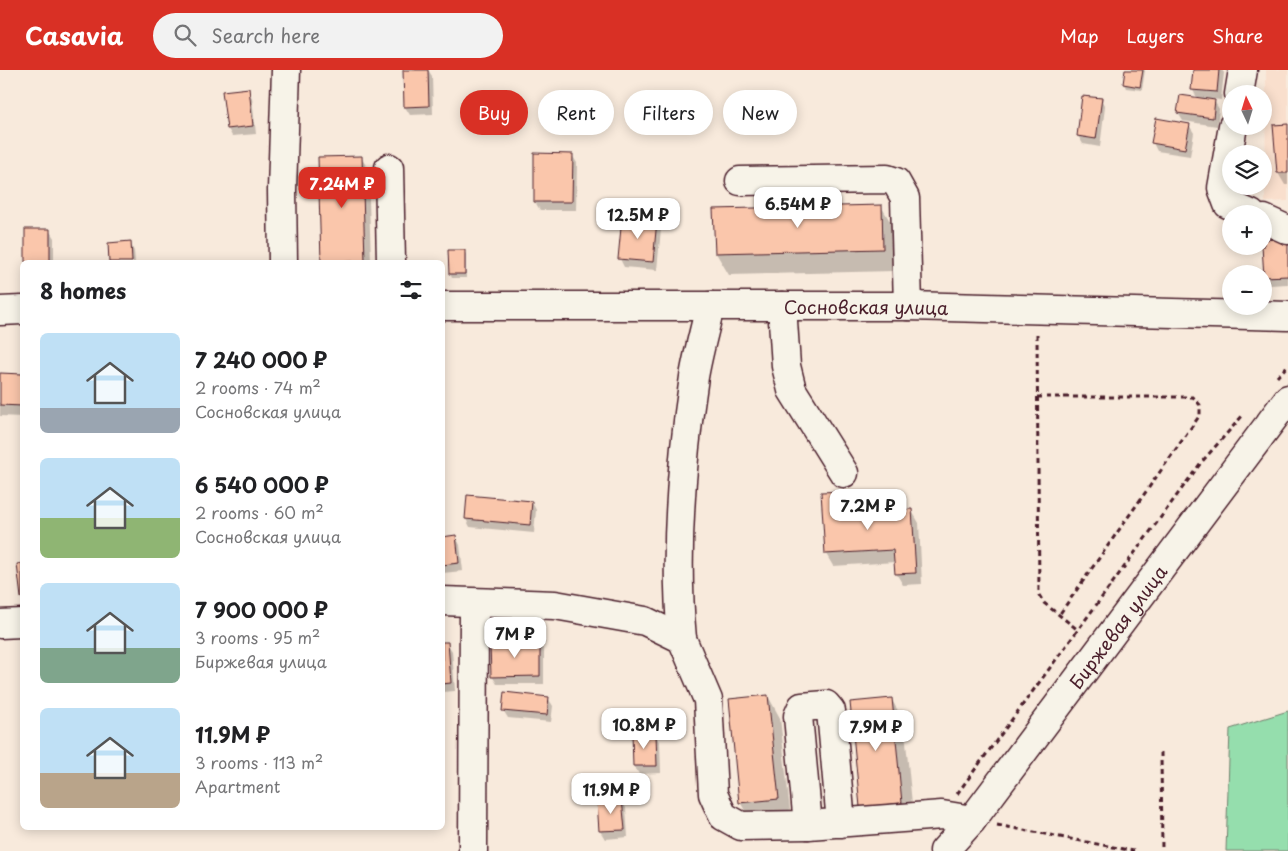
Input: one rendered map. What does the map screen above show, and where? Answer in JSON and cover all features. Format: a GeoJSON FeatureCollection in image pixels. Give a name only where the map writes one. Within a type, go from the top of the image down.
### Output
{"type":"FeatureCollection","features":[{"type":"Feature","properties":{"kind":"street"},"geometry":{"type":"LineString","coordinates":[[283,260],[282,151],[286,70]]}},
{"type":"Feature","properties":{"kind":"street"},"geometry":{"type":"LineString","coordinates":[[1240,85],[1243,70]]}},
{"type":"Feature","properties":{"kind":"street"},"geometry":{"type":"LineString","coordinates":[[1230,205],[1228,204],[1222,188],[1231,135]]}},
{"type":"Feature","properties":{"kind":"street"},"geometry":{"type":"LineString","coordinates":[[389,168],[392,260]]}},
{"type":"Feature","properties":{"kind":"street"},"geometry":{"type":"LineString","coordinates":[[740,181],[887,179],[896,182],[902,189],[905,198],[908,306]]}},
{"type":"Feature","properties":{"kind":"street"},"geometry":{"type":"LineString","coordinates":[[1272,223],[1288,230]]}},
{"type":"Feature","properties":{"kind":"street","name":"Сосновская улица"},"geometry":{"type":"LineString","coordinates":[[445,306],[908,306],[1288,316]]}},
{"type":"Feature","properties":{"kind":"street"},"geometry":{"type":"LineString","coordinates":[[710,306],[694,376],[681,491],[678,585],[682,639],[708,700],[713,794],[723,816],[741,826],[808,825],[942,815],[972,820]]}},
{"type":"Feature","properties":{"kind":"street"},"geometry":{"type":"LineString","coordinates":[[782,306],[786,366],[792,390],[844,473]]}},
{"type":"Feature","properties":{"kind":"street"},"geometry":{"type":"LineString","coordinates":[[0,311],[20,310]]}},
{"type":"Feature","properties":{"kind":"street","name":"Биржевая улица"},"geometry":{"type":"LineString","coordinates":[[944,851],[972,820],[1282,389]]}},
{"type":"Feature","properties":{"kind":"street"},"geometry":{"type":"LineString","coordinates":[[445,602],[564,607],[645,622],[682,639]]}},
{"type":"Feature","properties":{"kind":"street"},"geometry":{"type":"LineString","coordinates":[[473,851],[474,603]]}},
{"type":"Feature","properties":{"kind":"street"},"geometry":{"type":"LineString","coordinates":[[0,624],[20,623]]}},
{"type":"Feature","properties":{"kind":"street"},"geometry":{"type":"LineString","coordinates":[[808,825],[798,716],[802,707],[826,705],[831,711],[841,823]]}},
{"type":"Feature","properties":{"kind":"path"},"geometry":{"type":"LineString","coordinates":[[1037,310],[1039,595],[1044,603],[1078,630]]}},
{"type":"Feature","properties":{"kind":"path"},"geometry":{"type":"LineString","coordinates":[[1282,389],[1288,364]]}},
{"type":"Feature","properties":{"kind":"path"},"geometry":{"type":"LineString","coordinates":[[1037,397],[1193,397],[1200,405],[1200,415],[1059,615]]}},
{"type":"Feature","properties":{"kind":"path"},"geometry":{"type":"LineString","coordinates":[[942,815],[1200,464],[1250,407]]}},
{"type":"Feature","properties":{"kind":"path"},"geometry":{"type":"LineString","coordinates":[[1162,752],[1162,851]]}},
{"type":"Feature","properties":{"kind":"path"},"geometry":{"type":"LineString","coordinates":[[972,820],[1134,851]]}},
{"type":"Feature","properties":{"kind":"shaded area"},"geometry":{"type":"Polygon","coordinates":[[[1266,70],[1288,70],[1288,201],[1265,202],[1265,195],[1272,195],[1272,145],[1265,145],[1266,135],[1272,135],[1272,85],[1266,85],[1266,70]]]}},
{"type":"Feature","properties":{"kind":"green space"},"geometry":{"type":"Polygon","coordinates":[[[1288,711],[1288,851],[1226,851],[1230,729],[1288,711]]]}},
{"type":"Feature","properties":{"kind":"building"},"geometry":{"type":"Polygon","coordinates":[[[403,70],[428,70],[429,106],[404,107],[403,70]]]}},
{"type":"Feature","properties":{"kind":"building"},"geometry":{"type":"Polygon","coordinates":[[[1125,70],[1143,70],[1140,87],[1123,84],[1125,70]]]}},
{"type":"Feature","properties":{"kind":"building"},"geometry":{"type":"Polygon","coordinates":[[[1193,70],[1219,70],[1217,92],[1191,90],[1193,70]]]}},
{"type":"Feature","properties":{"kind":"building"},"geometry":{"type":"Polygon","coordinates":[[[249,88],[253,126],[227,129],[222,91],[249,88]]]}},
{"type":"Feature","properties":{"kind":"building"},"geometry":{"type":"Polygon","coordinates":[[[1180,95],[1215,100],[1213,118],[1177,113],[1180,95]]]}},
{"type":"Feature","properties":{"kind":"building"},"geometry":{"type":"Polygon","coordinates":[[[1082,96],[1102,98],[1096,139],[1077,136],[1082,96]]]}},
{"type":"Feature","properties":{"kind":"building"},"geometry":{"type":"Polygon","coordinates":[[[1156,118],[1190,124],[1185,149],[1151,143],[1156,118]]]}},
{"type":"Feature","properties":{"kind":"building"},"geometry":{"type":"Polygon","coordinates":[[[1288,124],[1288,173],[1277,173],[1273,125],[1288,124]]]}},
{"type":"Feature","properties":{"kind":"building"},"geometry":{"type":"Polygon","coordinates":[[[534,153],[573,154],[572,202],[534,202],[534,153]]]}},
{"type":"Feature","properties":{"kind":"building"},"geometry":{"type":"Polygon","coordinates":[[[362,156],[365,260],[321,260],[318,157],[362,156]]]}},
{"type":"Feature","properties":{"kind":"building"},"geometry":{"type":"Polygon","coordinates":[[[882,205],[883,249],[715,253],[713,209],[882,205]]]}},
{"type":"Feature","properties":{"kind":"building"},"geometry":{"type":"Polygon","coordinates":[[[622,217],[657,220],[653,262],[618,259],[622,217]]]}},
{"type":"Feature","properties":{"kind":"building"},"geometry":{"type":"Polygon","coordinates":[[[25,229],[50,229],[50,260],[25,260],[25,229]]]}},
{"type":"Feature","properties":{"kind":"building"},"geometry":{"type":"Polygon","coordinates":[[[1288,238],[1288,276],[1272,277],[1272,265],[1263,265],[1263,255],[1272,255],[1272,239],[1288,238]]]}},
{"type":"Feature","properties":{"kind":"building"},"geometry":{"type":"Polygon","coordinates":[[[131,241],[132,260],[109,260],[108,243],[131,241]]]}},
{"type":"Feature","properties":{"kind":"building"},"geometry":{"type":"Polygon","coordinates":[[[448,250],[465,250],[465,274],[449,274],[448,250]]]}},
{"type":"Feature","properties":{"kind":"building"},"geometry":{"type":"Polygon","coordinates":[[[0,373],[20,374],[20,406],[0,405],[0,373]]]}},
{"type":"Feature","properties":{"kind":"building"},"geometry":{"type":"Polygon","coordinates":[[[845,491],[847,513],[912,509],[916,573],[895,574],[893,550],[825,554],[821,492],[845,491]]]}},
{"type":"Feature","properties":{"kind":"building"},"geometry":{"type":"Polygon","coordinates":[[[467,495],[532,501],[530,525],[465,519],[467,495]]]}},
{"type":"Feature","properties":{"kind":"building"},"geometry":{"type":"Polygon","coordinates":[[[456,535],[459,563],[445,565],[445,537],[456,535]]]}},
{"type":"Feature","properties":{"kind":"building"},"geometry":{"type":"Polygon","coordinates":[[[20,563],[20,590],[17,564],[20,563]]]}},
{"type":"Feature","properties":{"kind":"building"},"geometry":{"type":"Polygon","coordinates":[[[445,642],[448,642],[451,683],[445,684],[445,642]]]}},
{"type":"Feature","properties":{"kind":"building"},"geometry":{"type":"Polygon","coordinates":[[[490,642],[540,642],[540,676],[491,677],[490,642]]]}},
{"type":"Feature","properties":{"kind":"building"},"geometry":{"type":"Polygon","coordinates":[[[504,692],[549,697],[547,715],[502,711],[504,692]]]}},
{"type":"Feature","properties":{"kind":"building"},"geometry":{"type":"Polygon","coordinates":[[[768,695],[779,799],[739,803],[729,699],[768,695]]]}},
{"type":"Feature","properties":{"kind":"building"},"geometry":{"type":"Polygon","coordinates":[[[892,698],[902,803],[860,807],[850,702],[892,698]]]}},
{"type":"Feature","properties":{"kind":"building"},"geometry":{"type":"Polygon","coordinates":[[[632,734],[656,734],[657,766],[633,766],[632,734]]]}},
{"type":"Feature","properties":{"kind":"building"},"geometry":{"type":"Polygon","coordinates":[[[622,799],[625,830],[599,831],[597,801],[622,799]]]}}]}
